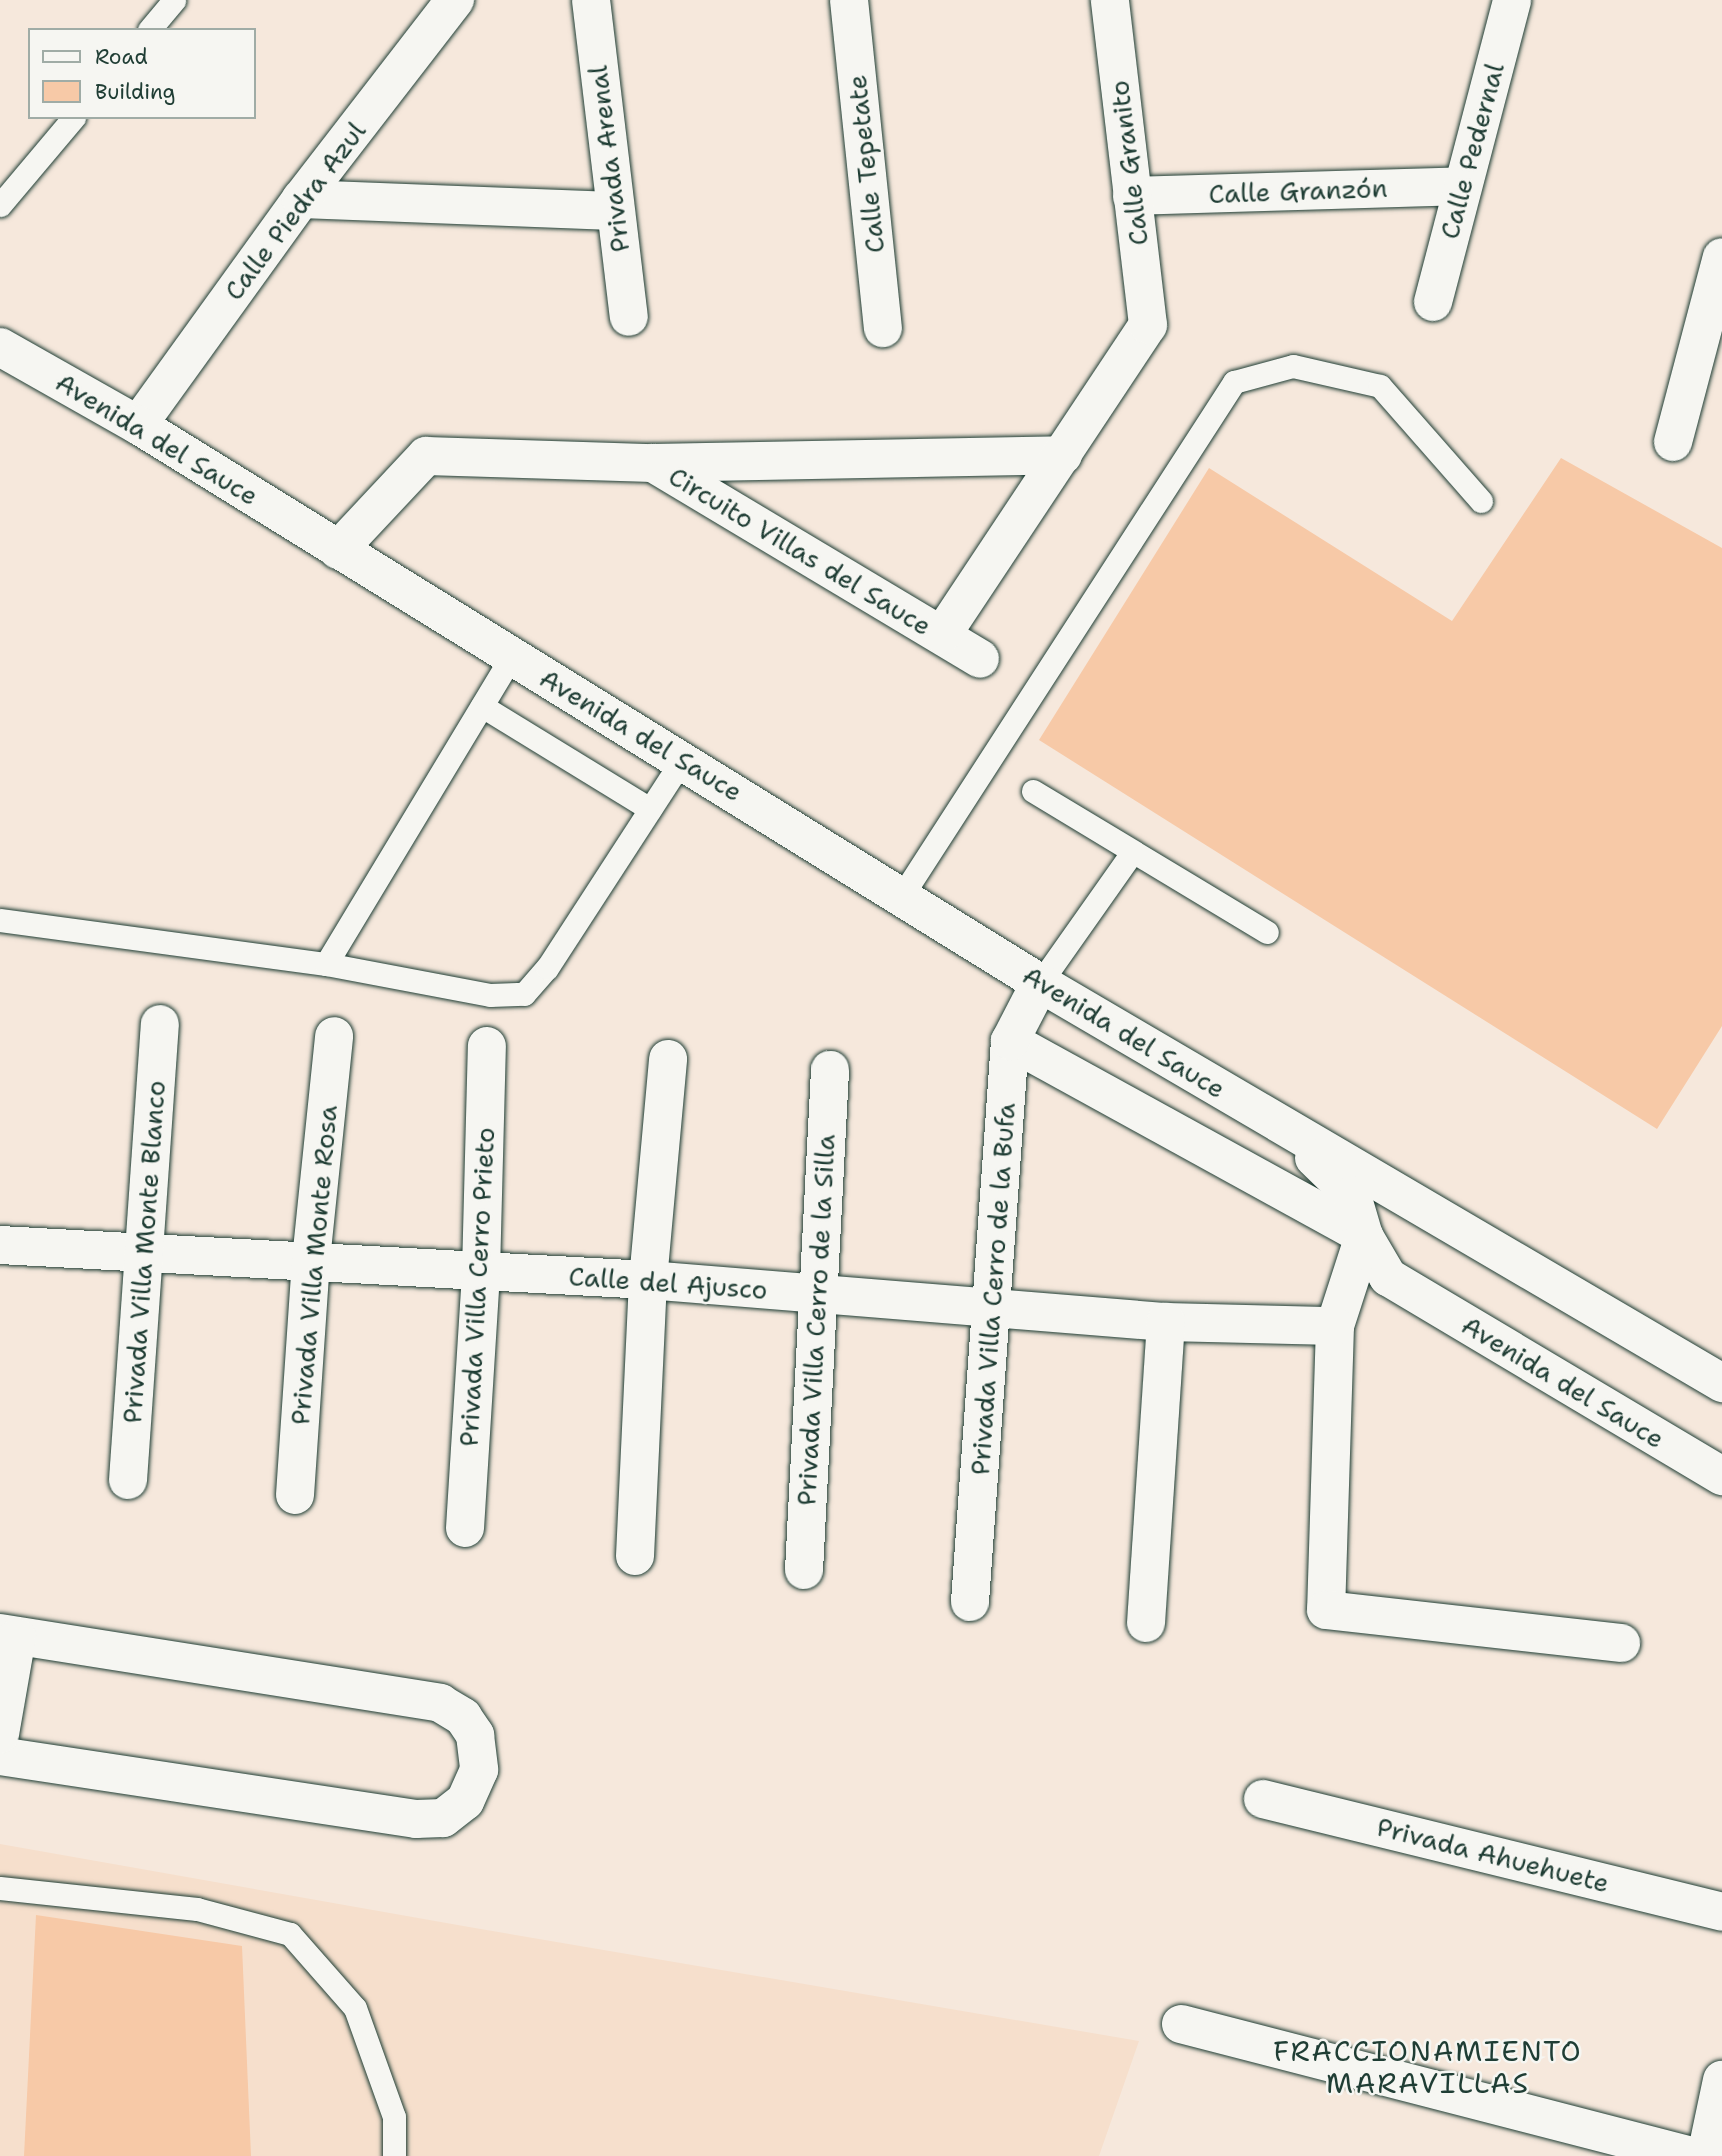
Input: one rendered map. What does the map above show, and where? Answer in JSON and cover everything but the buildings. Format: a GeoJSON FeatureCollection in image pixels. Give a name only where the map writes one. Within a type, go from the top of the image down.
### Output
{"type":"FeatureCollection","features":[{"type":"Feature","properties":{"kind":"street","name":"Calle Piedra Azul"},"geometry":{"type":"LineString","coordinates":[[138,425],[301,199],[455,0]]}},
{"type":"Feature","properties":{"kind":"street","name":"Privada Arenal"},"geometry":{"type":"LineString","coordinates":[[591,0],[614,211],[629,317]]}},
{"type":"Feature","properties":{"kind":"street","name":"Calle Tepetate"},"geometry":{"type":"LineString","coordinates":[[849,0],[883,328]]}},
{"type":"Feature","properties":{"kind":"street","name":"Calle Granito"},"geometry":{"type":"LineString","coordinates":[[1111,0],[1148,325]]}},
{"type":"Feature","properties":{"kind":"street","name":"Calle Pedernal"},"geometry":{"type":"LineString","coordinates":[[1433,302],[1512,0]]}},
{"type":"Feature","properties":{"kind":"street","name":"Calle Granzón"},"geometry":{"type":"LineString","coordinates":[[1132,196],[1463,186]]}},
{"type":"Feature","properties":{"kind":"street"},"geometry":{"type":"LineString","coordinates":[[301,199],[614,211]]}},
{"type":"Feature","properties":{"kind":"street"},"geometry":{"type":"LineString","coordinates":[[1673,443],[1722,257]]}},
{"type":"Feature","properties":{"kind":"street","name":"Circuito Villas del Sauce"},"geometry":{"type":"LineString","coordinates":[[653,463],[942,635],[1148,325]]}},
{"type":"Feature","properties":{"kind":"street","name":"Avenida del Sauce"},"geometry":{"type":"LineString","coordinates":[[0,347],[138,425],[903,894],[1040,983],[1722,1383]]}},
{"type":"Feature","properties":{"kind":"street","name":"Circuito Villas del Sauce"},"geometry":{"type":"LineString","coordinates":[[338,550],[426,456],[653,463],[1063,455]]}},
{"type":"Feature","properties":{"kind":"street"},"geometry":{"type":"LineString","coordinates":[[942,635],[980,659]]}},
{"type":"Feature","properties":{"kind":"street","name":"Privada Villa Cerro de la Bufa"},"geometry":{"type":"LineString","coordinates":[[970,1602],[1010,1041],[1040,983]]}},
{"type":"Feature","properties":{"kind":"street","name":"Privada Villa Monte Blanco"},"geometry":{"type":"LineString","coordinates":[[128,1480],[160,1024]]}},
{"type":"Feature","properties":{"kind":"street","name":"Privada Villa Monte Rosa"},"geometry":{"type":"LineString","coordinates":[[295,1495],[311,1260],[334,1036]]}},
{"type":"Feature","properties":{"kind":"street"},"geometry":{"type":"LineString","coordinates":[[1010,1041],[1364,1236],[1335,1326],[1326,1610],[1620,1643]]}},
{"type":"Feature","properties":{"kind":"street","name":"Privada Villa Cerro Prieto"},"geometry":{"type":"LineString","coordinates":[[465,1528],[481,1271],[487,1046]]}},
{"type":"Feature","properties":{"kind":"street"},"geometry":{"type":"LineString","coordinates":[[635,1556],[648,1280],[668,1059]]}},
{"type":"Feature","properties":{"kind":"street","name":"Privada Villa Cerro de la Silla"},"geometry":{"type":"LineString","coordinates":[[804,1570],[816,1293],[830,1070]]}},
{"type":"Feature","properties":{"kind":"street","name":"Avenida del Sauce"},"geometry":{"type":"LineString","coordinates":[[1281,1125],[1352,1195],[1364,1236],[1388,1277],[1722,1476]]}},
{"type":"Feature","properties":{"kind":"street","name":"Calle del Ajusco"},"geometry":{"type":"LineString","coordinates":[[0,1245],[648,1280],[1166,1322],[1335,1326]]}},
{"type":"Feature","properties":{"kind":"street"},"geometry":{"type":"LineString","coordinates":[[1146,1623],[1166,1322]]}},
{"type":"Feature","properties":{"kind":"street"},"geometry":{"type":"LineString","coordinates":[[0,1734],[8,1635],[440,1703],[463,1717],[475,1735],[479,1770],[465,1801],[443,1818],[416,1819],[0,1756]]}},
{"type":"Feature","properties":{"kind":"street","name":"Privada Ahuehuete"},"geometry":{"type":"LineString","coordinates":[[1264,1799],[1722,1912]]}},
{"type":"Feature","properties":{"kind":"street"},"geometry":{"type":"LineString","coordinates":[[1181,2024],[1692,2156]]}},
{"type":"Feature","properties":{"kind":"street"},"geometry":{"type":"LineString","coordinates":[[1706,2156],[1722,2080]]}},
{"type":"Feature","properties":{"kind":"lane"},"geometry":{"type":"LineString","coordinates":[[151,28],[174,0]]}},
{"type":"Feature","properties":{"kind":"lane"},"geometry":{"type":"LineString","coordinates":[[0,205],[73,119]]}},
{"type":"Feature","properties":{"kind":"lane"},"geometry":{"type":"LineString","coordinates":[[903,894],[1234,382],[1293,366],[1380,386],[1481,501]]}},
{"type":"Feature","properties":{"kind":"lane"},"geometry":{"type":"LineString","coordinates":[[326,964],[512,656]]}},
{"type":"Feature","properties":{"kind":"lane"},"geometry":{"type":"LineString","coordinates":[[482,706],[650,809]]}},
{"type":"Feature","properties":{"kind":"lane"},"geometry":{"type":"LineString","coordinates":[[0,920],[326,964],[490,995],[524,994],[547,968],[682,760]]}},
{"type":"Feature","properties":{"kind":"lane"},"geometry":{"type":"LineString","coordinates":[[1033,792],[1131,854],[1267,932]]}},
{"type":"Feature","properties":{"kind":"lane"},"geometry":{"type":"LineString","coordinates":[[1040,983],[1131,854]]}},
{"type":"Feature","properties":{"kind":"lane"},"geometry":{"type":"LineString","coordinates":[[0,1888],[197,1909],[290,1934],[355,2008],[394,2117],[394,2156]]}},
{"type":"Feature","properties":{"kind":"shaded area"},"geometry":{"type":"Polygon","coordinates":[[[0,1844],[1139,2041],[1099,2156],[0,2156],[0,1844]]]}},
{"type":"Feature","properties":{"kind":"district","name":"FRACCIONAMIENTO MARAVILLAS"},"geometry":{"type":"Point","coordinates":[1428,2067]}}]}
